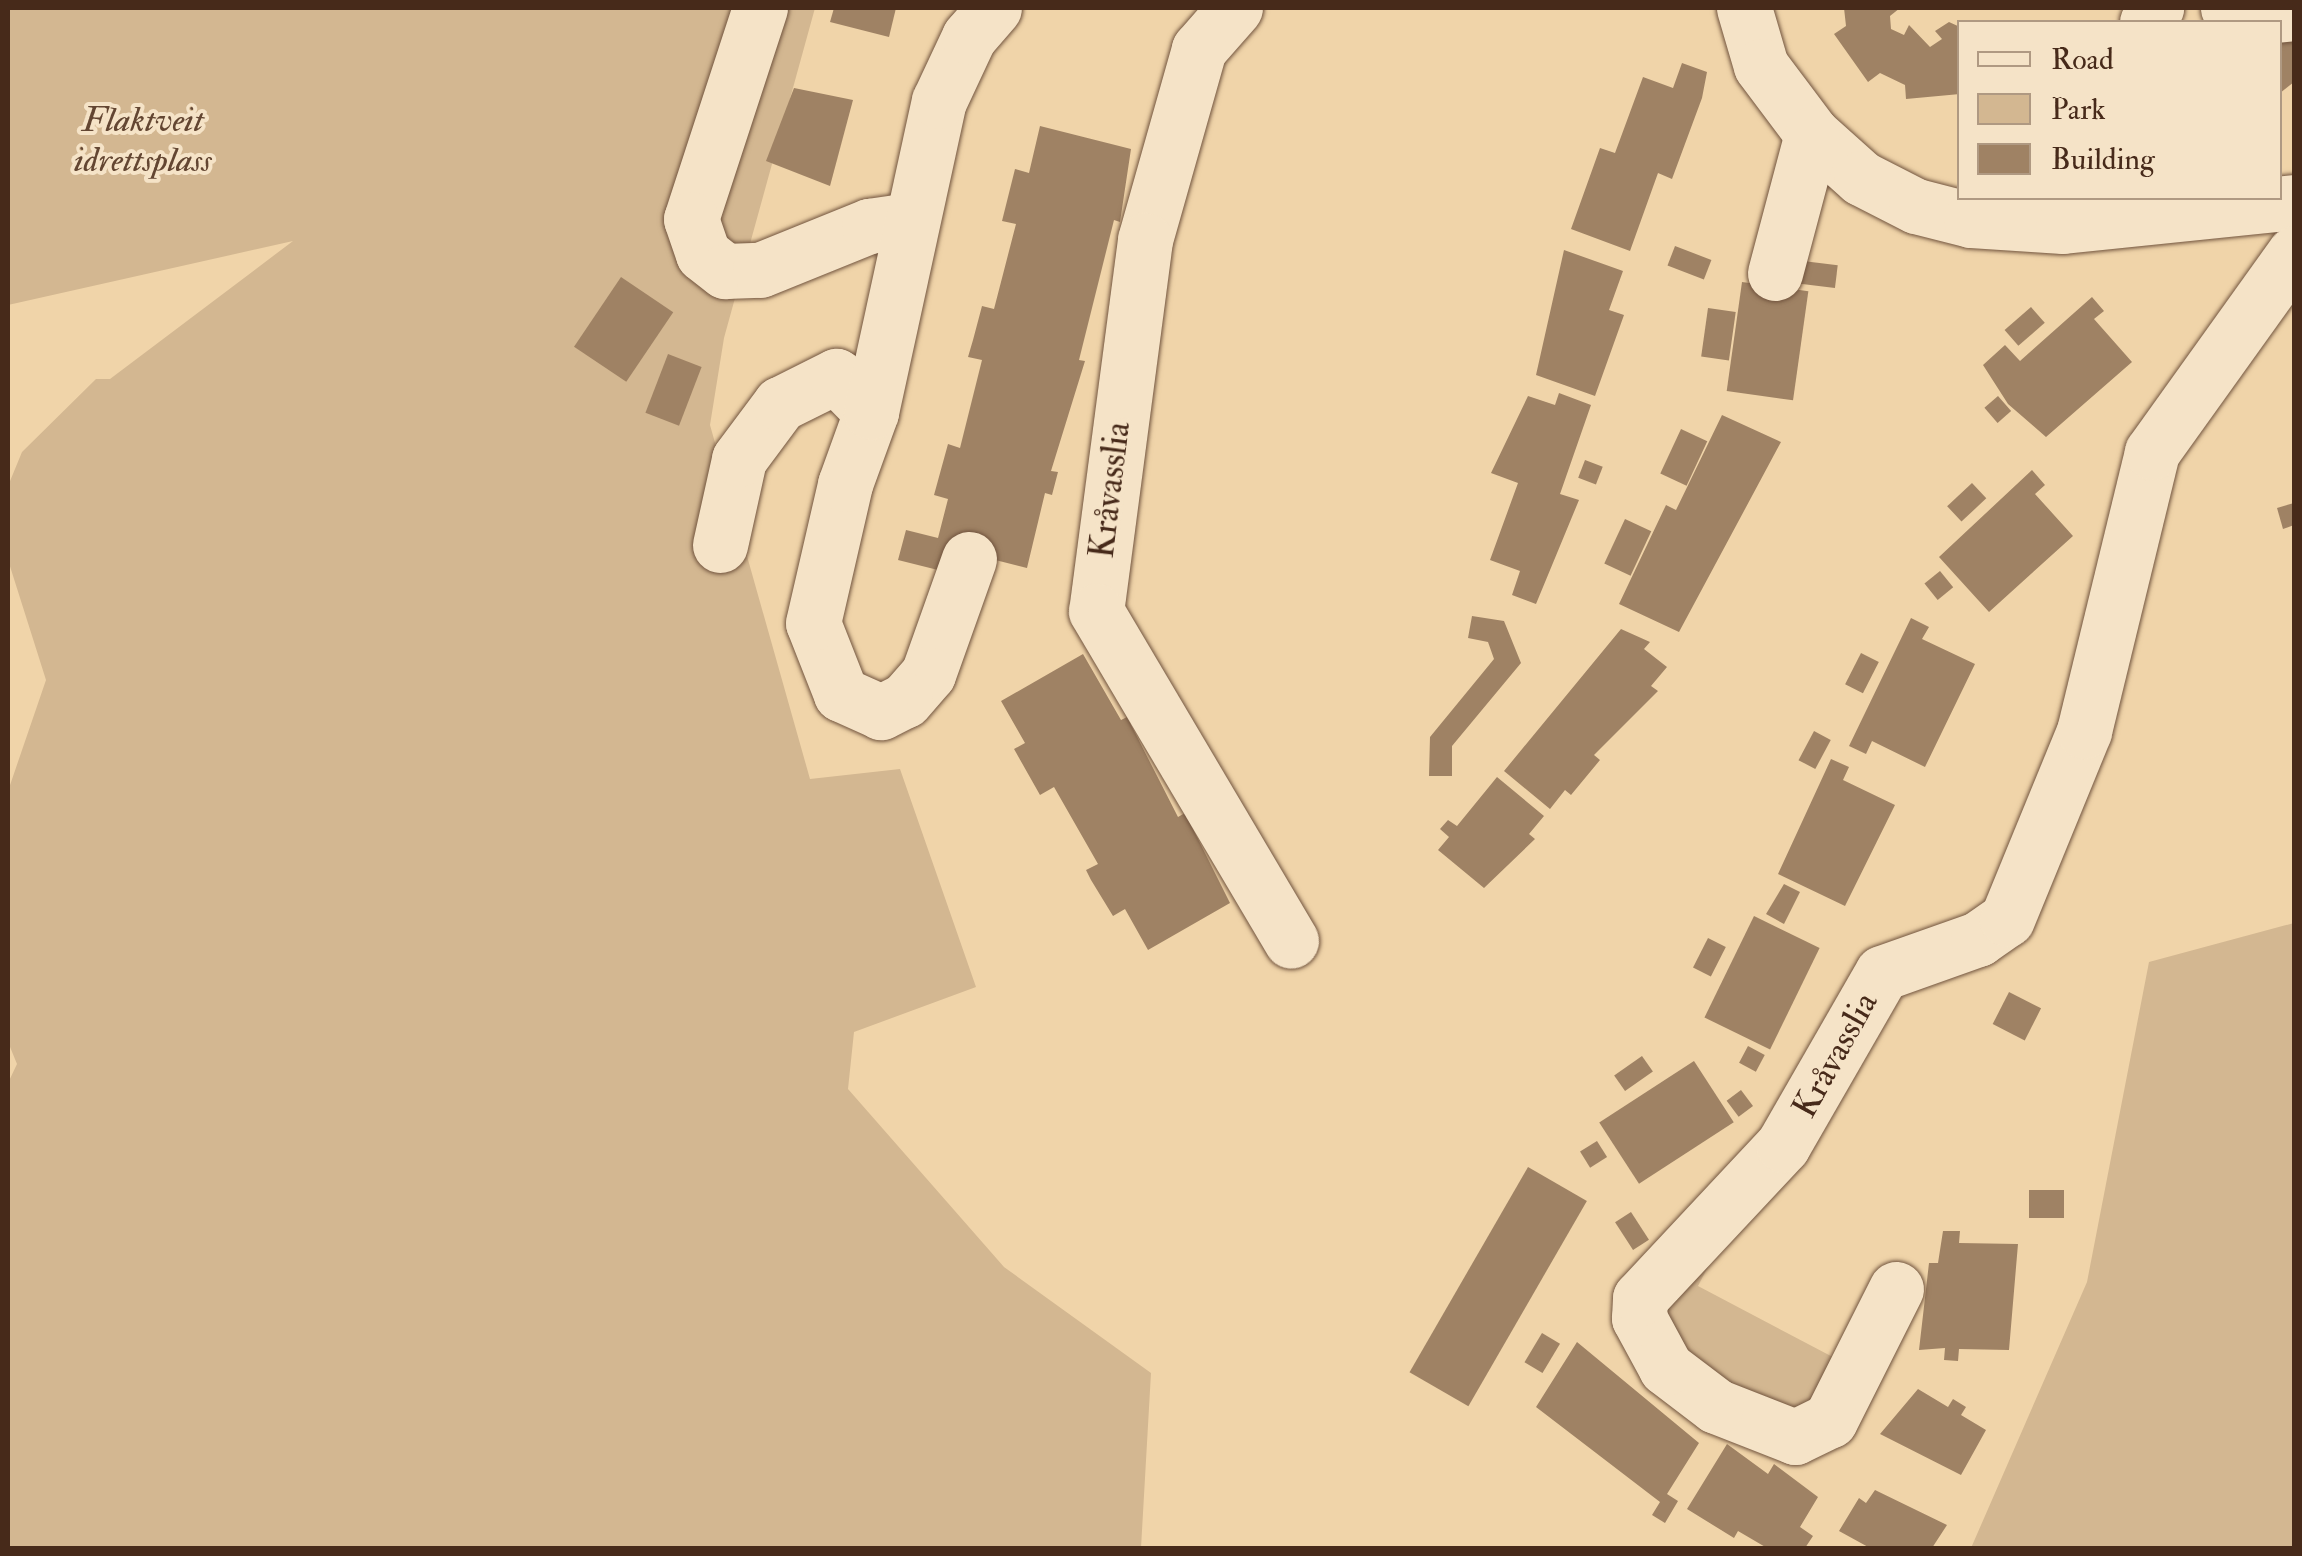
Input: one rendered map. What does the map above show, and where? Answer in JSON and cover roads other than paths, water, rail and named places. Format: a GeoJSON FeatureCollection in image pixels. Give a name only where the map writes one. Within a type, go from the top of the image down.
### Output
{"type":"FeatureCollection","features":[{"type":"Feature","properties":{"kind":"street"},"geometry":{"type":"LineString","coordinates":[[760,8],[691,218],[703,254],[725,272],[760,270],[869,226],[909,220]]}},
{"type":"Feature","properties":{"kind":"street"},"geometry":{"type":"LineString","coordinates":[[969,558],[928,674],[905,700],[881,712],[841,694],[813,623],[845,484],[871,412],[909,220],[940,101],[969,38],[994,8]]}},
{"type":"Feature","properties":{"kind":"street","name":"Kråvasslia"},"geometry":{"type":"LineString","coordinates":[[1235,8],[1199,50],[1146,240],[1096,611],[1291,942]]}},
{"type":"Feature","properties":{"kind":"street"},"geometry":{"type":"LineString","coordinates":[[1744,8],[1761,66],[1812,134],[1860,178],[1916,206],[1978,209],[2063,226],[2294,202]]}},
{"type":"Feature","properties":{"kind":"street"},"geometry":{"type":"LineString","coordinates":[[2228,8],[2256,17],[2294,12]]}},
{"type":"Feature","properties":{"kind":"street"},"geometry":{"type":"LineString","coordinates":[[1775,273],[1812,134]]}},
{"type":"Feature","properties":{"kind":"street","name":"Kråvasslia"},"geometry":{"type":"LineString","coordinates":[[1896,1289],[1830,1420],[1795,1437],[1716,1406],[1666,1368],[1639,1318],[1640,1298],[1784,1145],[1882,973],[1978,939],[2007,919],[2084,731],[2152,452],[2294,254]]}},
{"type":"Feature","properties":{"kind":"street"},"geometry":{"type":"LineString","coordinates":[[720,545],[739,459],[780,404],[836,376],[871,412]]}},
{"type":"Feature","properties":{"kind":"park label","name":"Flaktveit idrettsplass"},"geometry":{"type":"Point","coordinates":[143,140]}}]}
